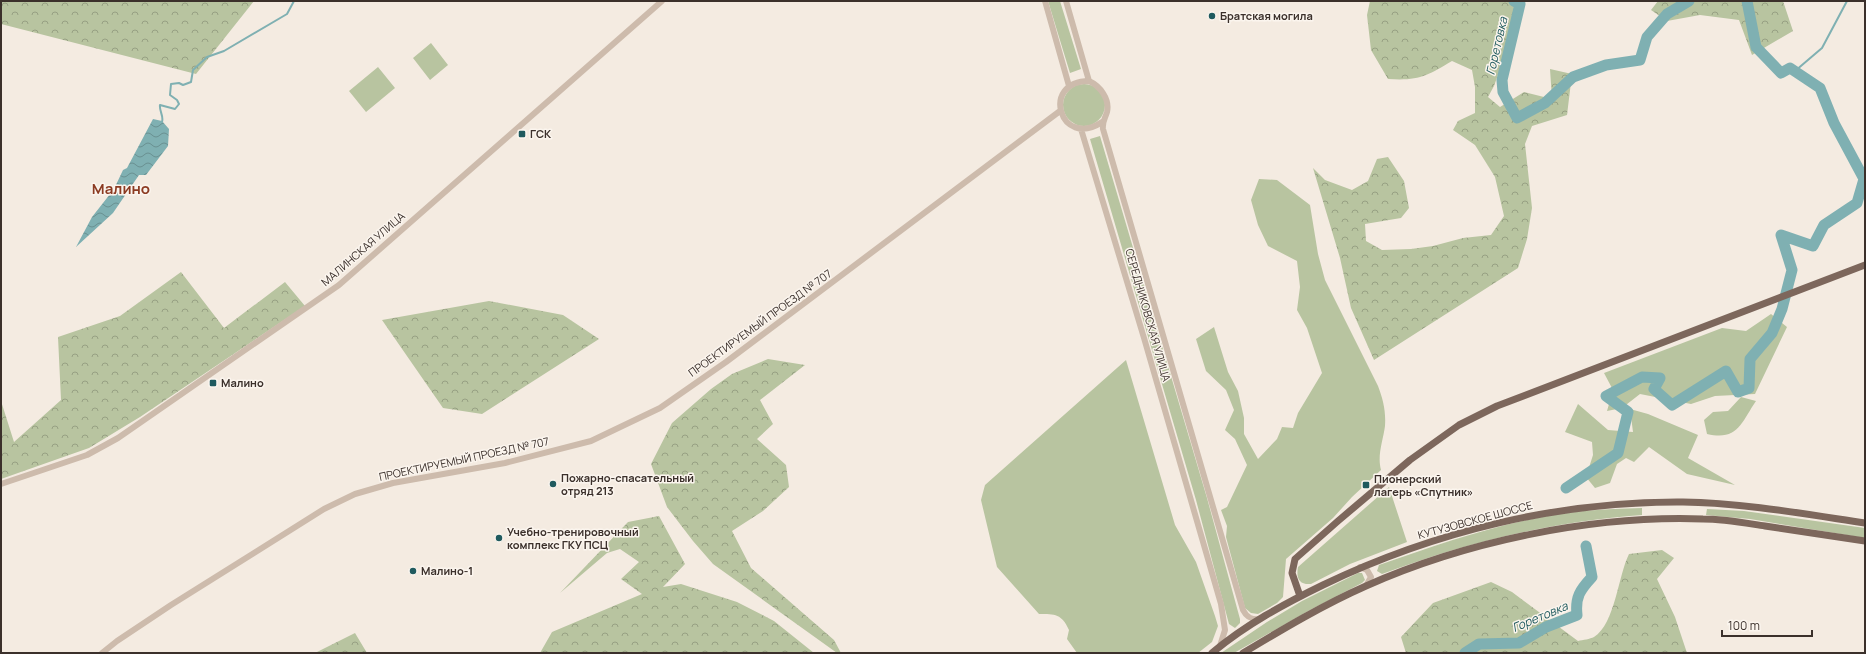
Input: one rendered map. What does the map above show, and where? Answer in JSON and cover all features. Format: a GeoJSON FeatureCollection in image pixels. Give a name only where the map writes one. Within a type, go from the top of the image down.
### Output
{"type":"FeatureCollection","features":[{"type":"Feature","properties":{"kind":"main road"},"geometry":{"type":"LineString","coordinates":[[1300,596],[1292,573],[1295,559],[1410,460],[1459,426],[1497,406],[1865,265]]}},
{"type":"Feature","properties":{"kind":"main road","name":"КУТУЗОВСКОЕ ШОССЕ"},"geometry":{"type":"LineString","coordinates":[[1212,653],[1260,619],[1300,596],[1360,568],[1401,552],[1505,522],[1546,513],[1610,505],[1682,502],[1734,504],[1865,523]]}},
{"type":"Feature","properties":{"kind":"main road"},"geometry":{"type":"LineString","coordinates":[[1243,653],[1274,634],[1366,586],[1424,564],[1500,541],[1559,529],[1605,522],[1706,519],[1865,541]]}},
{"type":"Feature","properties":{"kind":"street","name":"МАЛИНСКАЯ УЛИЦА"},"geometry":{"type":"LineString","coordinates":[[1,484],[87,455],[118,438],[340,285],[662,1]]}},
{"type":"Feature","properties":{"kind":"street"},"geometry":{"type":"LineString","coordinates":[[1045,1],[1069,86]]}},
{"type":"Feature","properties":{"kind":"street"},"geometry":{"type":"LineString","coordinates":[[1066,1],[1089,81],[1103,92],[1107,102],[1106,113],[1102,122],[1091,128],[1081,129],[1070,125],[1060,112],[1060,100],[1069,86],[1081,81],[1089,81]]}},
{"type":"Feature","properties":{"kind":"street","name":"ПРОЕКТИРУЕМЫЙ ПРОЕЗД № 707"},"geometry":{"type":"LineString","coordinates":[[102,653],[117,641],[171,605],[324,509],[355,494],[393,484],[505,463],[591,441],[660,408],[738,352],[1060,112]]}},
{"type":"Feature","properties":{"kind":"street","name":"СЕРЕДНИКОВСКАЯ УЛИЦА"},"geometry":{"type":"LineString","coordinates":[[1102,122],[1243,610],[1249,618],[1254,620],[1260,619]]}},
{"type":"Feature","properties":{"kind":"street","name":"СЕРЕДНИКОВСКАЯ УЛИЦА"},"geometry":{"type":"LineString","coordinates":[[1081,129],[1142,330],[1221,604],[1225,630],[1220,646]]}},
{"type":"Feature","properties":{"kind":"street"},"geometry":{"type":"LineString","coordinates":[[1360,568],[1367,570],[1371,577],[1366,586]]}},
{"type":"Feature","properties":{"kind":"green space"},"geometry":{"type":"Polygon","coordinates":[[[1,1],[254,1],[196,74],[1,24],[1,1]]]}},
{"type":"Feature","properties":{"kind":"green space"},"geometry":{"type":"Polygon","coordinates":[[[1048,1],[1060,1],[1081,69],[1070,73],[1048,1]]]}},
{"type":"Feature","properties":{"kind":"green space"},"geometry":{"type":"Polygon","coordinates":[[[1370,1],[1524,1],[1494,86],[1488,97],[1500,107],[1524,92],[1552,99],[1550,69],[1572,74],[1567,115],[1532,126],[1525,144],[1532,208],[1527,239],[1518,268],[1374,360],[1351,308],[1340,258],[1313,168],[1325,180],[1352,190],[1368,181],[1377,159],[1388,157],[1404,181],[1409,208],[1401,218],[1365,224],[1366,241],[1382,250],[1411,249],[1433,246],[1463,238],[1491,235],[1504,216],[1495,177],[1475,145],[1453,130],[1458,121],[1475,113],[1475,87],[1472,70],[1452,61],[1429,74],[1415,78],[1388,79],[1371,50],[1367,15],[1370,1]]]}},
{"type":"Feature","properties":{"kind":"green space"},"geometry":{"type":"Polygon","coordinates":[[[1658,1],[1783,1],[1793,31],[1752,55],[1739,20],[1700,15],[1667,21],[1651,10],[1658,1]]]}},
{"type":"Feature","properties":{"kind":"green space"},"geometry":{"type":"Polygon","coordinates":[[[431,43],[448,65],[430,80],[413,58],[431,43]]]}},
{"type":"Feature","properties":{"kind":"green space"},"geometry":{"type":"Polygon","coordinates":[[[378,67],[395,88],[366,112],[349,91],[378,67]]]}},
{"type":"Feature","properties":{"kind":"green space"},"geometry":{"type":"Polygon","coordinates":[[[1080,84],[1088,84],[1099,90],[1105,101],[1105,109],[1099,120],[1088,126],[1080,126],[1069,120],[1063,109],[1063,101],[1069,90],[1080,84]]]}},
{"type":"Feature","properties":{"kind":"green space"},"geometry":{"type":"Polygon","coordinates":[[[1100,136],[1207,498],[1240,619],[1240,623],[1235,628],[1229,624],[1196,500],[1090,139],[1100,136]]]}},
{"type":"Feature","properties":{"kind":"green space"},"geometry":{"type":"Polygon","coordinates":[[[1259,179],[1277,180],[1310,205],[1318,254],[1325,280],[1378,386],[1384,405],[1385,426],[1380,453],[1381,470],[1352,497],[1333,518],[1286,559],[1283,597],[1277,603],[1258,614],[1251,613],[1245,608],[1226,537],[1227,526],[1221,510],[1227,507],[1247,465],[1235,439],[1225,430],[1234,410],[1226,390],[1206,371],[1196,339],[1214,327],[1228,372],[1238,391],[1244,418],[1244,434],[1258,459],[1277,439],[1282,427],[1293,428],[1298,413],[1322,373],[1307,328],[1297,310],[1300,287],[1297,261],[1268,246],[1258,225],[1251,200],[1259,179]]]}},
{"type":"Feature","properties":{"kind":"green space"},"geometry":{"type":"Polygon","coordinates":[[[181,272],[224,328],[285,282],[305,306],[140,417],[89,448],[1,479],[1,401],[14,442],[61,400],[58,337],[120,316],[181,272]]]}},
{"type":"Feature","properties":{"kind":"green space"},"geometry":{"type":"Polygon","coordinates":[[[489,301],[563,315],[599,339],[482,414],[443,408],[382,320],[489,301]]]}},
{"type":"Feature","properties":{"kind":"green space"},"geometry":{"type":"Polygon","coordinates":[[[1771,314],[1787,327],[1755,394],[1715,396],[1691,404],[1640,394],[1622,408],[1607,411],[1613,390],[1604,373],[1722,328],[1746,331],[1771,314]]]}},
{"type":"Feature","properties":{"kind":"green space"},"geometry":{"type":"Polygon","coordinates":[[[768,359],[805,365],[760,400],[773,424],[757,439],[786,465],[789,487],[763,511],[732,531],[751,568],[834,640],[841,653],[837,653],[713,564],[667,507],[651,464],[672,423],[711,389],[732,374],[768,359]]]}},
{"type":"Feature","properties":{"kind":"green space"},"geometry":{"type":"Polygon","coordinates":[[[1126,360],[1175,525],[1196,562],[1218,626],[1212,642],[1198,653],[1077,653],[1067,639],[1069,630],[1064,621],[1054,615],[1039,614],[997,567],[981,500],[985,485],[1126,360]]]}},
{"type":"Feature","properties":{"kind":"green space"},"geometry":{"type":"Polygon","coordinates":[[[1741,397],[1756,401],[1738,428],[1726,435],[1707,434],[1704,420],[1713,412],[1728,411],[1741,397]]]}},
{"type":"Feature","properties":{"kind":"green space"},"geometry":{"type":"Polygon","coordinates":[[[1578,404],[1608,430],[1633,432],[1630,409],[1648,414],[1698,435],[1688,458],[1735,485],[1687,474],[1649,447],[1634,462],[1626,458],[1617,464],[1610,483],[1595,488],[1586,477],[1593,455],[1592,442],[1565,432],[1578,404]]]}},
{"type":"Feature","properties":{"kind":"green space"},"geometry":{"type":"Polygon","coordinates":[[[1389,487],[1407,542],[1350,564],[1311,584],[1301,582],[1298,577],[1298,567],[1389,487]]]}},
{"type":"Feature","properties":{"kind":"green space"},"geometry":{"type":"Polygon","coordinates":[[[1642,508],[1642,515],[1608,518],[1542,528],[1446,552],[1382,574],[1377,571],[1379,565],[1444,543],[1509,524],[1575,512],[1642,508]]]}},
{"type":"Feature","properties":{"kind":"green space"},"geometry":{"type":"Polygon","coordinates":[[[1707,509],[1744,511],[1865,528],[1865,538],[1750,519],[1706,515],[1707,509]]]}},
{"type":"Feature","properties":{"kind":"green space"},"geometry":{"type":"Polygon","coordinates":[[[659,516],[685,564],[663,587],[681,584],[737,602],[774,621],[814,653],[540,653],[552,632],[642,594],[621,579],[639,562],[620,549],[607,553],[560,593],[628,522],[659,516]]]}},
{"type":"Feature","properties":{"kind":"green space"},"geometry":{"type":"Polygon","coordinates":[[[1662,550],[1674,558],[1657,579],[1675,617],[1687,653],[1406,653],[1401,637],[1433,603],[1491,582],[1512,592],[1578,641],[1592,638],[1601,631],[1607,622],[1629,554],[1662,550]]]}},
{"type":"Feature","properties":{"kind":"green space"},"geometry":{"type":"Polygon","coordinates":[[[1358,573],[1362,573],[1365,580],[1362,583],[1310,610],[1234,653],[1221,653],[1267,622],[1302,601],[1358,573]]]}},
{"type":"Feature","properties":{"kind":"green space"},"geometry":{"type":"Polygon","coordinates":[[[355,633],[367,653],[315,653],[355,633]]]}},
{"type":"Feature","properties":{"kind":"water"},"geometry":{"type":"Polygon","coordinates":[[[153,119],[162,121],[169,129],[168,146],[146,175],[139,175],[113,213],[76,247],[92,217],[114,189],[123,170],[127,168],[153,119]]]}},
{"type":"Feature","properties":{"kind":"waterway"},"geometry":{"type":"LineString","coordinates":[[162,122],[160,105],[175,109],[179,104],[177,100],[170,95],[171,84],[179,83],[183,85],[191,82],[193,70],[207,57],[224,51],[287,14],[294,1]]}},
{"type":"Feature","properties":{"kind":"waterway","name":"Горетовка"},"geometry":{"type":"LineString","coordinates":[[1514,1],[1520,4],[1502,80],[1503,92],[1517,118],[1545,103],[1573,77],[1606,65],[1640,60],[1647,37],[1667,14],[1689,1]]}},
{"type":"Feature","properties":{"kind":"waterway","name":"Горетовка"},"geometry":{"type":"LineString","coordinates":[[1566,488],[1618,453],[1628,412],[1606,396],[1642,377],[1660,378],[1654,389],[1672,405],[1726,371],[1738,392],[1749,388],[1750,359],[1772,333],[1782,309],[1792,270],[1781,235],[1813,246],[1824,225],[1857,203],[1864,179],[1834,123],[1820,88],[1790,68],[1781,73],[1756,47],[1747,1]]}},
{"type":"Feature","properties":{"kind":"waterway"},"geometry":{"type":"LineString","coordinates":[[1795,71],[1822,48],[1847,1]]}},
{"type":"Feature","properties":{"kind":"waterway","name":"Горетовка"},"geometry":{"type":"LineString","coordinates":[[1465,653],[1479,644],[1519,643],[1546,627],[1577,615],[1579,594],[1592,577],[1586,546]]}},
{"type":"Feature","properties":{"kind":"place","name":"Братская могила"},"geometry":{"type":"Point","coordinates":[1212,16]}},
{"type":"Feature","properties":{"kind":"place","name":"ГСК"},"geometry":{"type":"Point","coordinates":[522,134]}},
{"type":"Feature","properties":{"kind":"place","name":"Малино"},"geometry":{"type":"Point","coordinates":[213,383]}},
{"type":"Feature","properties":{"kind":"place","name":"Пожарно-спасательный отряд 213"},"geometry":{"type":"Point","coordinates":[553,484]}},
{"type":"Feature","properties":{"kind":"place","name":"Пионерский лагерь «Спутник»"},"geometry":{"type":"Point","coordinates":[1366,485]}},
{"type":"Feature","properties":{"kind":"place","name":"Учебно-тренировочный комплекс ГКУ ПСЦ"},"geometry":{"type":"Point","coordinates":[499,538]}},
{"type":"Feature","properties":{"kind":"place","name":"Малино-1"},"geometry":{"type":"Point","coordinates":[413,571]}},
{"type":"Feature","properties":{"kind":"district","name":"Малино"},"geometry":{"type":"Point","coordinates":[121,189]}}]}
